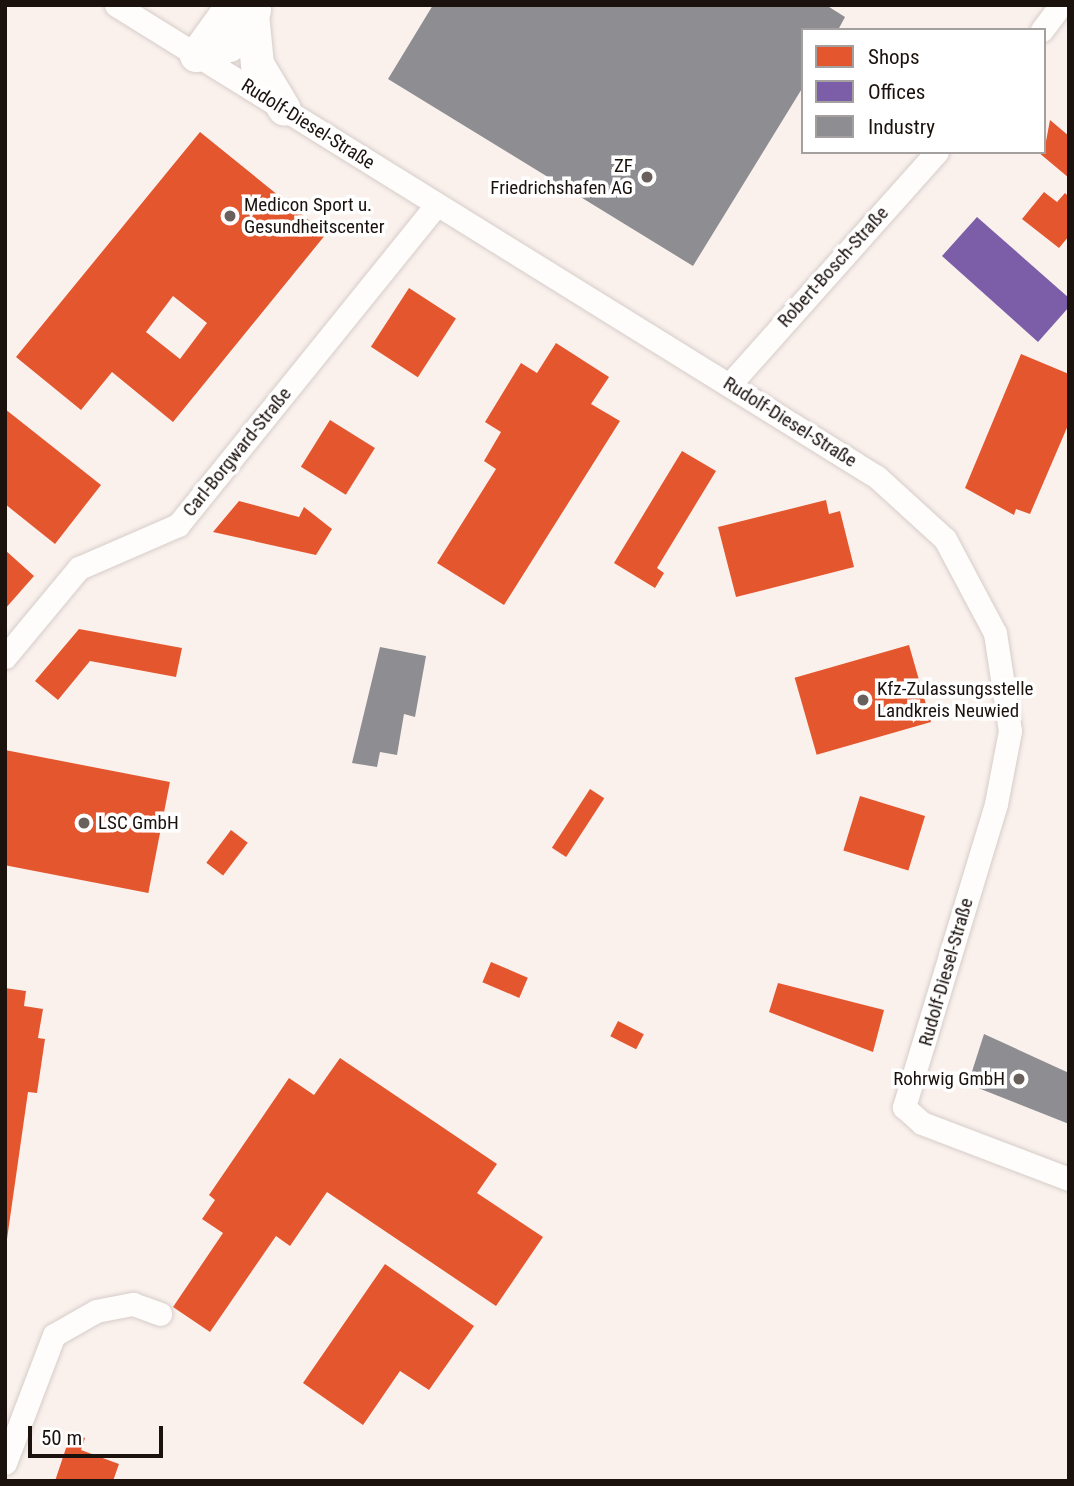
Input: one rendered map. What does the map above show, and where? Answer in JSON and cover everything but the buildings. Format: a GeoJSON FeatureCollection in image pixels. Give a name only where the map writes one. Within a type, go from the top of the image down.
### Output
{"type":"FeatureCollection","features":[{"type":"Feature","properties":{"kind":"highway"},"geometry":{"type":"LineString","coordinates":[[196,55],[229,45],[246,8]]}},
{"type":"Feature","properties":{"kind":"highway"},"geometry":{"type":"LineString","coordinates":[[246,8],[257,64],[284,109]]}},
{"type":"Feature","properties":{"kind":"street","name":"Rudolf-Diesel-Straße"},"geometry":{"type":"LineString","coordinates":[[116,5],[730,384],[919,511],[962,563],[1000,650],[1010,731],[1002,782],[904,1107],[922,1123],[1069,1179]]}},
{"type":"Feature","properties":{"kind":"street"},"geometry":{"type":"LineString","coordinates":[[1044,28],[1061,5]]}},
{"type":"Feature","properties":{"kind":"street","name":"Robert-Bosch-Straße"},"geometry":{"type":"LineString","coordinates":[[730,384],[935,154]]}},
{"type":"Feature","properties":{"kind":"street","name":"Carl-Borgward-Straße"},"geometry":{"type":"LineString","coordinates":[[5,657],[79,568],[178,526],[437,204]]}},
{"type":"Feature","properties":{"kind":"street"},"geometry":{"type":"LineString","coordinates":[[5,1463],[54,1335],[96,1311],[132,1304],[160,1314]]}},
{"type":"Feature","properties":{"kind":"place","name":"ZF Friedrichshafen AG"},"geometry":{"type":"Point","coordinates":[647,177]}},
{"type":"Feature","properties":{"kind":"place","name":"Medicon Sport u. Gesundheitscenter"},"geometry":{"type":"Point","coordinates":[230,216]}},
{"type":"Feature","properties":{"kind":"place","name":"Kfz-Zulassungsstelle Landkreis Neuwied"},"geometry":{"type":"Point","coordinates":[863,700]}},
{"type":"Feature","properties":{"kind":"place","name":"LSC GmbH"},"geometry":{"type":"Point","coordinates":[84,823]}},
{"type":"Feature","properties":{"kind":"place","name":"Rohrwig GmbH"},"geometry":{"type":"Point","coordinates":[1019,1079]}}]}
